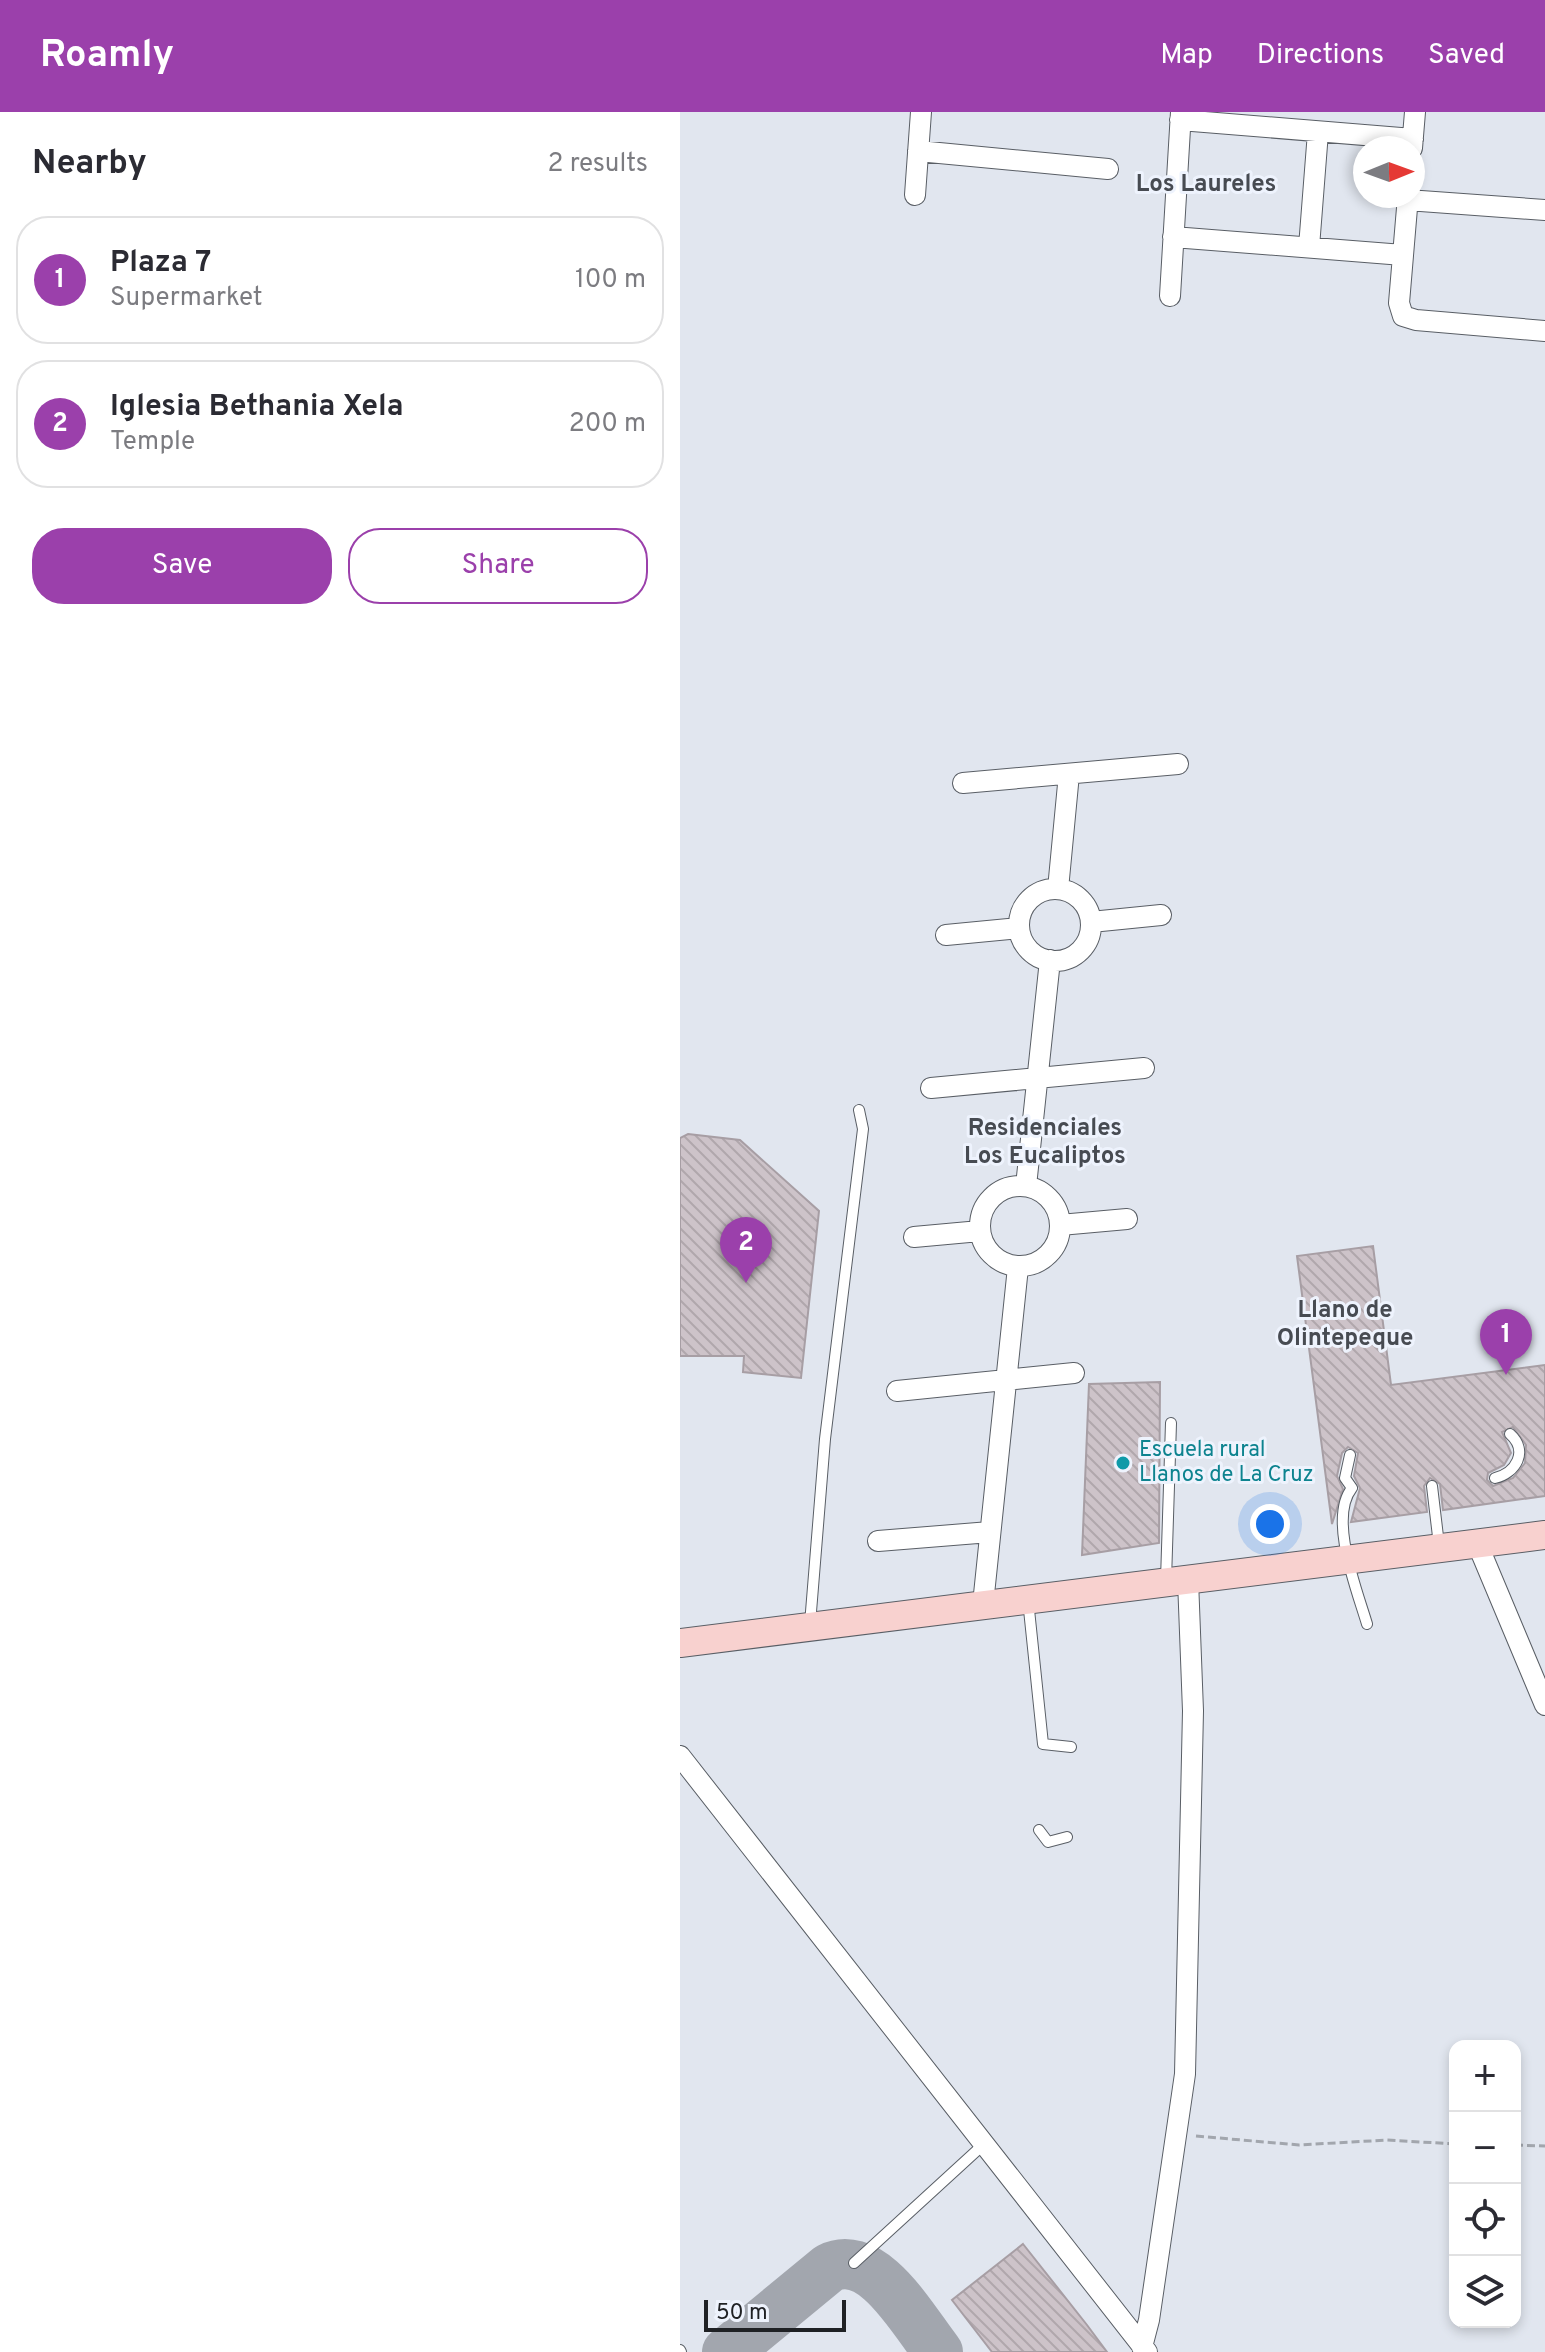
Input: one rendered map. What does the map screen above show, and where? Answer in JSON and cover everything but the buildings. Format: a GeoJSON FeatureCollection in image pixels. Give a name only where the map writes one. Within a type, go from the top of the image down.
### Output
{"type":"FeatureCollection","features":[{"type":"Feature","properties":{"kind":"main road"},"geometry":{"type":"LineString","coordinates":[[680,1643],[1545,1535]]}},
{"type":"Feature","properties":{"kind":"street"},"geometry":{"type":"LineString","coordinates":[[915,195],[921,112]]}},
{"type":"Feature","properties":{"kind":"street"},"geometry":{"type":"LineString","coordinates":[[1413,136],[1415,112]]}},
{"type":"Feature","properties":{"kind":"street"},"geometry":{"type":"LineString","coordinates":[[1170,296],[1181,116],[1353,136]]}},
{"type":"Feature","properties":{"kind":"street"},"geometry":{"type":"LineString","coordinates":[[1309,247],[1318,132]]}},
{"type":"Feature","properties":{"kind":"street"},"geometry":{"type":"LineString","coordinates":[[918,151],[1108,169]]}},
{"type":"Feature","properties":{"kind":"street"},"geometry":{"type":"LineString","coordinates":[[1425,199],[1545,210]]}},
{"type":"Feature","properties":{"kind":"street"},"geometry":{"type":"LineString","coordinates":[[1407,208],[1399,303],[1403,316],[1408,319],[1545,331]]}},
{"type":"Feature","properties":{"kind":"street"},"geometry":{"type":"LineString","coordinates":[[1173,237],[1403,255]]}},
{"type":"Feature","properties":{"kind":"street"},"geometry":{"type":"LineString","coordinates":[[963,783],[1178,764]]}},
{"type":"Feature","properties":{"kind":"street"},"geometry":{"type":"LineString","coordinates":[[1058,889],[1069,774]]}},
{"type":"Feature","properties":{"kind":"street"},"geometry":{"type":"LineString","coordinates":[[1058,889],[1077,896],[1091,922],[1089,934],[1078,952],[1070,958],[1050,960],[1029,950],[1019,928],[1023,908],[1029,900],[1037,893],[1058,889]]}},
{"type":"Feature","properties":{"kind":"street"},"geometry":{"type":"LineString","coordinates":[[1091,922],[1161,915]]}},
{"type":"Feature","properties":{"kind":"street"},"geometry":{"type":"LineString","coordinates":[[946,935],[1019,928]]}},
{"type":"Feature","properties":{"kind":"street"},"geometry":{"type":"LineString","coordinates":[[1026,1186],[1050,960]]}},
{"type":"Feature","properties":{"kind":"street"},"geometry":{"type":"LineString","coordinates":[[931,1088],[1144,1068]]}},
{"type":"Feature","properties":{"kind":"street"},"geometry":{"type":"LineString","coordinates":[[1026,1186],[1045,1195],[1053,1203],[1060,1225],[1052,1251],[1042,1260],[1018,1267],[992,1255],[980,1231],[980,1220],[991,1198],[1012,1187],[1026,1186]]}},
{"type":"Feature","properties":{"kind":"street"},"geometry":{"type":"LineString","coordinates":[[1060,1225],[1127,1219]]}},
{"type":"Feature","properties":{"kind":"street"},"geometry":{"type":"LineString","coordinates":[[914,1237],[980,1231]]}},
{"type":"Feature","properties":{"kind":"street"},"geometry":{"type":"LineString","coordinates":[[983,1604],[1018,1267]]}},
{"type":"Feature","properties":{"kind":"street"},"geometry":{"type":"LineString","coordinates":[[897,1391],[1074,1373]]}},
{"type":"Feature","properties":{"kind":"street"},"geometry":{"type":"LineString","coordinates":[[878,1541],[990,1532]]}},
{"type":"Feature","properties":{"kind":"street"},"geometry":{"type":"LineString","coordinates":[[1477,1543],[1545,1705]]}},
{"type":"Feature","properties":{"kind":"street"},"geometry":{"type":"LineString","coordinates":[[1144,2349],[1185,2074],[1192,1749],[1177,1581]]}},
{"type":"Feature","properties":{"kind":"street"},"geometry":{"type":"LineString","coordinates":[[680,1756],[1144,2349]]}},
{"type":"Feature","properties":{"kind":"lane"},"geometry":{"type":"LineString","coordinates":[[810,1626],[825,1439],[863,1129],[859,1110]]}},
{"type":"Feature","properties":{"kind":"lane"},"geometry":{"type":"LineString","coordinates":[[1171,1423],[1177,1581]]}},
{"type":"Feature","properties":{"kind":"lane"},"geometry":{"type":"LineString","coordinates":[[1495,1478],[1511,1472],[1518,1461],[1518,1446],[1510,1434]]}},
{"type":"Feature","properties":{"kind":"lane"},"geometry":{"type":"LineString","coordinates":[[1350,1455],[1345,1470],[1352,1488],[1342,1507],[1348,1559],[1367,1624]]}},
{"type":"Feature","properties":{"kind":"lane"},"geometry":{"type":"LineString","coordinates":[[1432,1486],[1439,1547]]}},
{"type":"Feature","properties":{"kind":"lane"},"geometry":{"type":"LineString","coordinates":[[1028,1598],[1043,1744],[1071,1747]]}},
{"type":"Feature","properties":{"kind":"lane"},"geometry":{"type":"LineString","coordinates":[[1039,1830],[1041,1837],[1048,1842],[1067,1837]]}},
{"type":"Feature","properties":{"kind":"lane"},"geometry":{"type":"LineString","coordinates":[[854,2263],[984,2144]]}},
{"type":"Feature","properties":{"kind":"path"},"geometry":{"type":"LineString","coordinates":[[1178,2134],[1299,2145],[1387,2140],[1449,2144]]}},
{"type":"Feature","properties":{"kind":"path"},"geometry":{"type":"LineString","coordinates":[[1521,2145],[1545,2146]]}},
{"type":"Feature","properties":{"kind":"taxiway"},"geometry":{"type":"LineString","coordinates":[[727,2352],[829,2268],[845,2264],[861,2268],[891,2290],[938,2352]]}},
{"type":"Feature","properties":{"kind":"place","name":"Iglesia Bethania Xela"},"geometry":{"type":"Point","coordinates":[746,1283]}},
{"type":"Feature","properties":{"kind":"place","name":"Plaza 7"},"geometry":{"type":"Point","coordinates":[1506,1375]}},
{"type":"Feature","properties":{"kind":"place","name":"Escuela rural Llanos de La Cruz"},"geometry":{"type":"Point","coordinates":[1123,1463]}},
{"type":"Feature","properties":{"kind":"district","name":"Los Laureles"},"geometry":{"type":"Point","coordinates":[1206,185]}},
{"type":"Feature","properties":{"kind":"district","name":"Residenciales Los Eucaliptos"},"geometry":{"type":"Point","coordinates":[1045,1143]}},
{"type":"Feature","properties":{"kind":"district","name":"Llano de Olintepeque"},"geometry":{"type":"Point","coordinates":[1345,1325]}}]}
